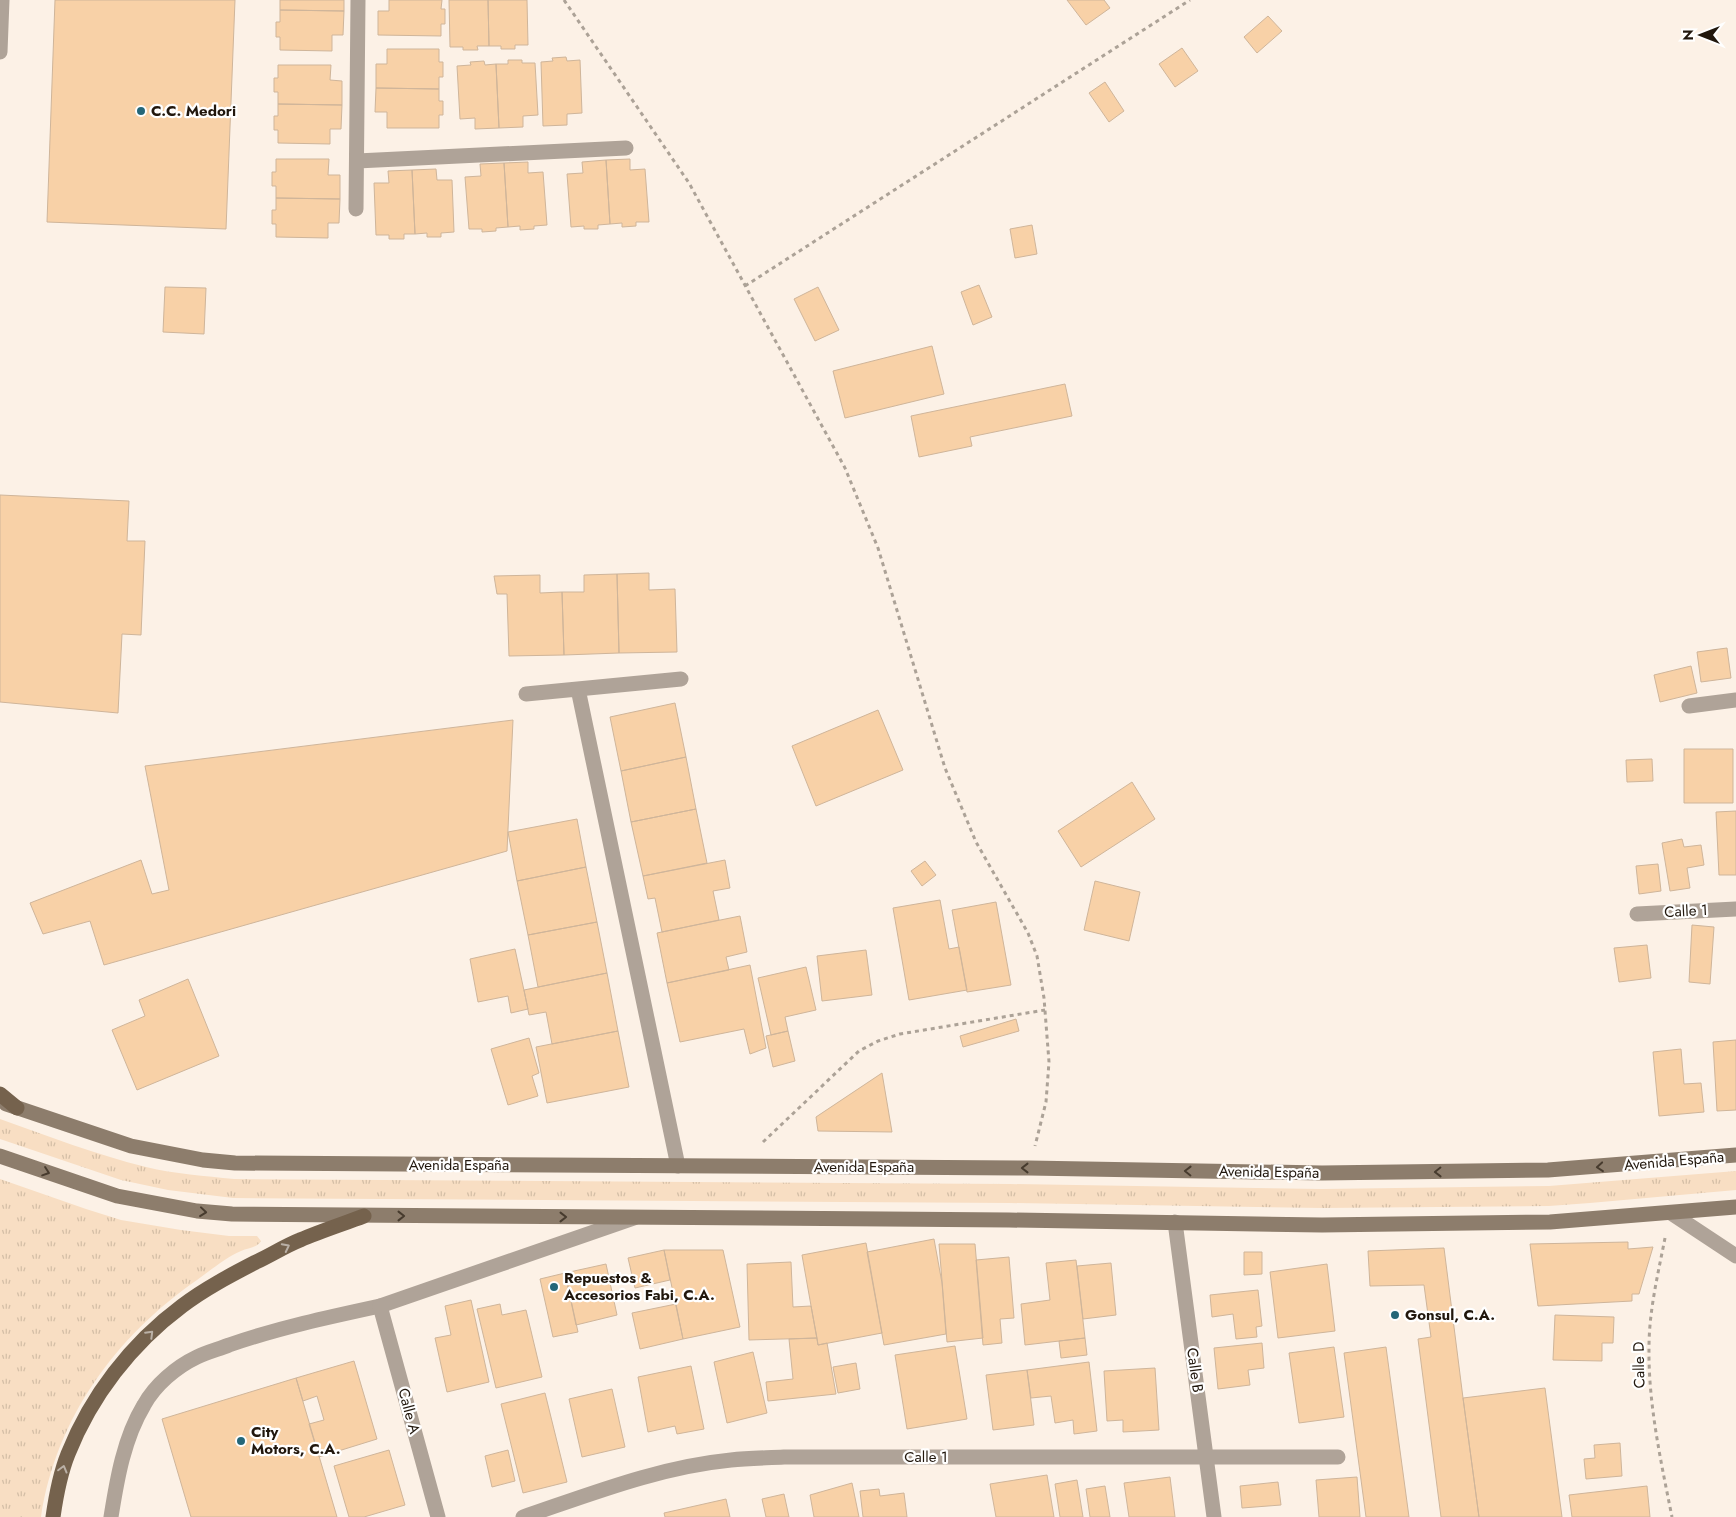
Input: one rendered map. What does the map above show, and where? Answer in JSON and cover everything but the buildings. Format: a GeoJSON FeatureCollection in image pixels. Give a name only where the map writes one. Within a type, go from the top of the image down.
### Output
{"type":"FeatureCollection","features":[{"type":"Feature","properties":{"kind":"main road"},"geometry":{"type":"LineString","coordinates":[[0,1094],[17,1108]]}},
{"type":"Feature","properties":{"kind":"main road","name":"Avenida España"},"geometry":{"type":"LineString","coordinates":[[0,1102],[131,1146],[152,1151],[211,1161],[297,1164],[1029,1168],[1322,1173],[1520,1171],[1588,1168],[1736,1155]]}},
{"type":"Feature","properties":{"kind":"main road"},"geometry":{"type":"LineString","coordinates":[[0,1156],[117,1196],[165,1206],[232,1214],[1175,1222],[1322,1225],[1592,1220],[1736,1207]]}},
{"type":"Feature","properties":{"kind":"main road"},"geometry":{"type":"LineString","coordinates":[[53,1517],[67,1456],[79,1429],[103,1388],[129,1354],[182,1306],[233,1274],[300,1240],[364,1216]]}},
{"type":"Feature","properties":{"kind":"street"},"geometry":{"type":"LineString","coordinates":[[0,52],[2,0]]}},
{"type":"Feature","properties":{"kind":"street"},"geometry":{"type":"LineString","coordinates":[[356,209],[358,0]]}},
{"type":"Feature","properties":{"kind":"street"},"geometry":{"type":"LineString","coordinates":[[357,161],[626,148]]}},
{"type":"Feature","properties":{"kind":"street"},"geometry":{"type":"LineString","coordinates":[[526,694],[681,679]]}},
{"type":"Feature","properties":{"kind":"street"},"geometry":{"type":"LineString","coordinates":[[578,689],[678,1166]]}},
{"type":"Feature","properties":{"kind":"street"},"geometry":{"type":"LineString","coordinates":[[1689,706],[1736,700]]}},
{"type":"Feature","properties":{"kind":"street","name":"Calle 1"},"geometry":{"type":"LineString","coordinates":[[1637,914],[1736,909]]}},
{"type":"Feature","properties":{"kind":"street"},"geometry":{"type":"LineString","coordinates":[[1671,1213],[1736,1256]]}},
{"type":"Feature","properties":{"kind":"street"},"geometry":{"type":"LineString","coordinates":[[111,1517],[116,1486],[128,1438],[144,1404],[165,1379],[196,1357],[256,1336],[302,1323],[380,1306],[637,1218]]}},
{"type":"Feature","properties":{"kind":"street","name":"Calle B"},"geometry":{"type":"LineString","coordinates":[[1175,1222],[1214,1517]]}},
{"type":"Feature","properties":{"kind":"street","name":"Calle A"},"geometry":{"type":"LineString","coordinates":[[380,1306],[438,1517]]}},
{"type":"Feature","properties":{"kind":"street","name":"Calle 1"},"geometry":{"type":"LineString","coordinates":[[523,1517],[640,1479],[730,1460],[784,1457],[1338,1456]]}},
{"type":"Feature","properties":{"kind":"path"},"geometry":{"type":"LineString","coordinates":[[564,0],[689,183],[845,468],[878,548],[945,768],[976,842],[1028,933],[1037,956],[1045,1010],[1049,1062],[1046,1102],[1029,1168]]}},
{"type":"Feature","properties":{"kind":"path"},"geometry":{"type":"LineString","coordinates":[[745,286],[1190,0]]}},
{"type":"Feature","properties":{"kind":"path"},"geometry":{"type":"LineString","coordinates":[[736,1167],[859,1051],[878,1041],[900,1034],[1045,1010]]}},
{"type":"Feature","properties":{"kind":"path","name":"Calle D"},"geometry":{"type":"LineString","coordinates":[[1671,1213],[1653,1300],[1649,1347],[1650,1388],[1672,1517]]}},
{"type":"Feature","properties":{"kind":"green space"},"geometry":{"type":"Polygon","coordinates":[[[0,1119],[91,1151],[146,1167],[234,1179],[1010,1184],[1322,1189],[1549,1186],[1736,1171],[1736,1190],[1549,1206],[1322,1208],[1009,1203],[233,1198],[168,1190],[121,1180],[0,1139],[0,1119]]]}},
{"type":"Feature","properties":{"kind":"green space"},"geometry":{"type":"Polygon","coordinates":[[[0,1179],[121,1220],[229,1236],[257,1236],[261,1241],[255,1246],[241,1251],[224,1261],[168,1302],[116,1353],[94,1382],[60,1446],[49,1481],[41,1517],[0,1517],[0,1179]]]}},
{"type":"Feature","properties":{"kind":"place","name":"C.C. Medori"},"geometry":{"type":"Point","coordinates":[141,111]}},
{"type":"Feature","properties":{"kind":"place","name":"Repuestos & Accesorios Fabi, C.A."},"geometry":{"type":"Point","coordinates":[554,1287]}},
{"type":"Feature","properties":{"kind":"place","name":"Gonsul, C.A."},"geometry":{"type":"Point","coordinates":[1395,1315]}},
{"type":"Feature","properties":{"kind":"place","name":"City Motors, C.A."},"geometry":{"type":"Point","coordinates":[241,1441]}}]}
